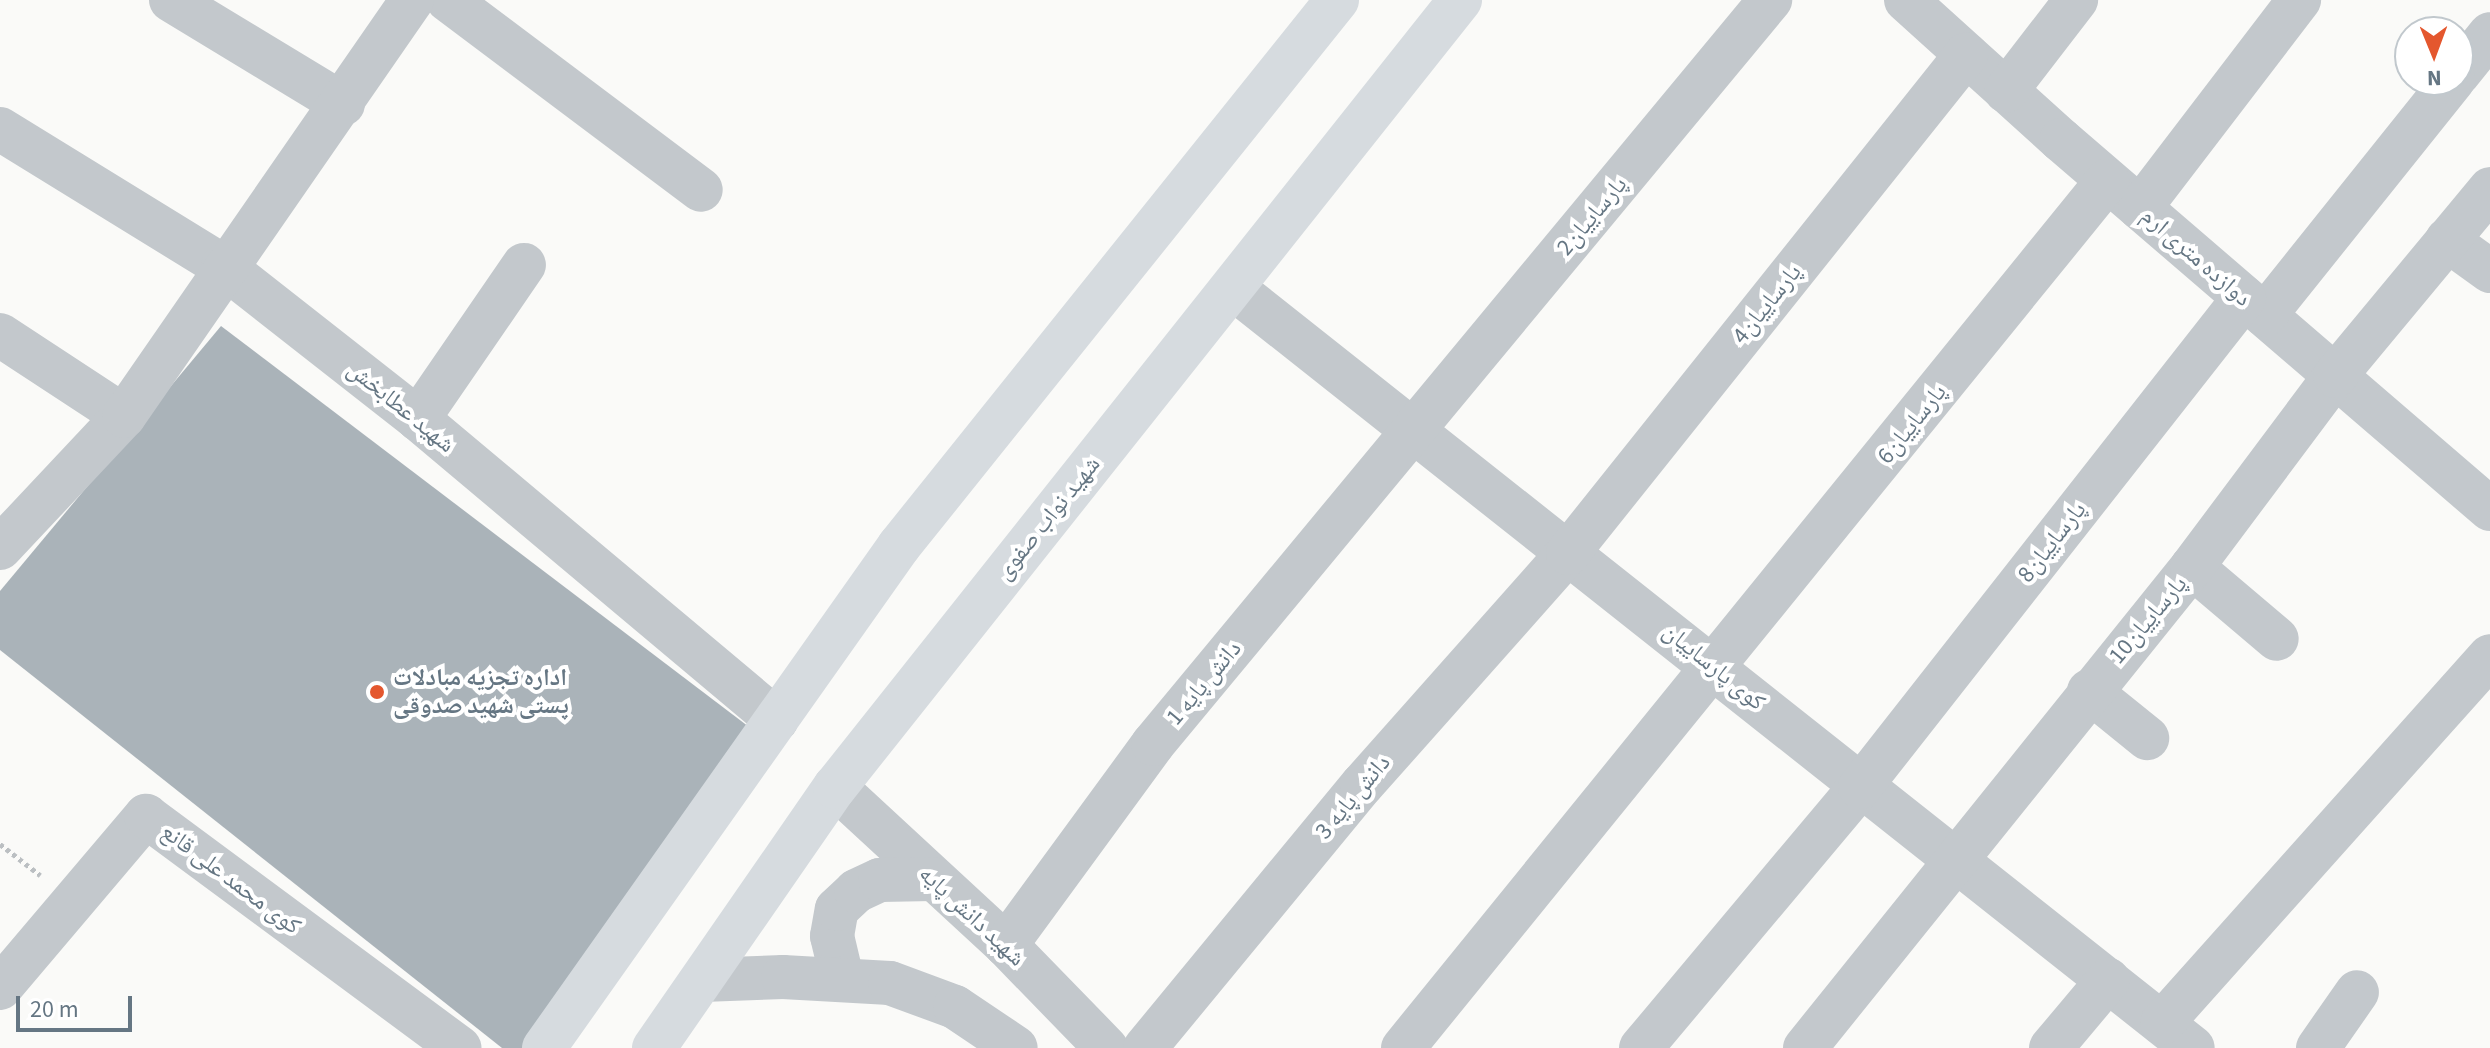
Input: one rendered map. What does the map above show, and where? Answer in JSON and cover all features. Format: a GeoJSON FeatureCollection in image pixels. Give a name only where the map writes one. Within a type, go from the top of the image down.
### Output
{"type":"FeatureCollection","features":[{"type":"Feature","properties":{"kind":"main road"},"geometry":{"type":"LineString","coordinates":[[544,1048],[899,546],[1337,0]]}},
{"type":"Feature","properties":{"kind":"main road","name":"شهید نواب صفوی"},"geometry":{"type":"LineString","coordinates":[[654,1048],[835,787],[1460,0]]}},
{"type":"Feature","properties":{"kind":"street"},"geometry":{"type":"LineString","coordinates":[[171,0],[343,104]]}},
{"type":"Feature","properties":{"kind":"street"},"geometry":{"type":"LineString","coordinates":[[448,0],[701,190]]}},
{"type":"Feature","properties":{"kind":"street","name":"پارساییان2"},"geometry":{"type":"LineString","coordinates":[[1414,432],[1770,0]]}},
{"type":"Feature","properties":{"kind":"street","name":"دوازده متری ارم"},"geometry":{"type":"LineString","coordinates":[[1906,0],[2006,91],[2335,376],[2483,488]]}},
{"type":"Feature","properties":{"kind":"street"},"geometry":{"type":"LineString","coordinates":[[2006,91],[2076,0]]}},
{"type":"Feature","properties":{"kind":"street","name":"پارساییان6"},"geometry":{"type":"LineString","coordinates":[[1403,1048],[1716,667],[2124,194],[2299,0]]}},
{"type":"Feature","properties":{"kind":"street"},"geometry":{"type":"LineString","coordinates":[[0,548],[124,416],[223,266],[343,104],[397,5]]}},
{"type":"Feature","properties":{"kind":"street"},"geometry":{"type":"LineString","coordinates":[[2474,54],[2490,34]]}},
{"type":"Feature","properties":{"kind":"street","name":"پارساییان4"},"geometry":{"type":"LineString","coordinates":[[1568,553],[1966,55]]}},
{"type":"Feature","properties":{"kind":"street","name":"پارساییان8"},"geometry":{"type":"LineString","coordinates":[[1641,1048],[1860,787],[2254,306],[2439,96]]}},
{"type":"Feature","properties":{"kind":"street","name":"شهید عطابخش"},"geometry":{"type":"LineString","coordinates":[[0,129],[223,266],[418,419],[777,720]]}},
{"type":"Feature","properties":{"kind":"street","name":"پارساییان10"},"geometry":{"type":"LineString","coordinates":[[1805,1048],[2089,691],[2192,567],[2335,376],[2490,189]]}},
{"type":"Feature","properties":{"kind":"street"},"geometry":{"type":"LineString","coordinates":[[2447,240],[2490,271]]}},
{"type":"Feature","properties":{"kind":"street"},"geometry":{"type":"LineString","coordinates":[[418,419],[524,265]]}},
{"type":"Feature","properties":{"kind":"street","name":"کوی پارساییان"},"geometry":{"type":"LineString","coordinates":[[1233,288],[1716,667],[1860,787],[2177,1036]]}},
{"type":"Feature","properties":{"kind":"street"},"geometry":{"type":"LineString","coordinates":[[0,335],[124,416]]}},
{"type":"Feature","properties":{"kind":"street","name":"دانش پایه 1"},"geometry":{"type":"LineString","coordinates":[[1006,945],[1153,744],[1414,432]]}},
{"type":"Feature","properties":{"kind":"street","name":"دانش پایه 3"},"geometry":{"type":"LineString","coordinates":[[1145,1048],[1362,785],[1568,553]]}},
{"type":"Feature","properties":{"kind":"street"},"geometry":{"type":"LineString","coordinates":[[2192,567],[2277,639]]}},
{"type":"Feature","properties":{"kind":"street"},"geometry":{"type":"LineString","coordinates":[[2177,1036],[2490,656]]}},
{"type":"Feature","properties":{"kind":"street"},"geometry":{"type":"LineString","coordinates":[[2089,691],[2147,738]]}},
{"type":"Feature","properties":{"kind":"street","name":"شهید دانش پایه"},"geometry":{"type":"LineString","coordinates":[[835,787],[1006,945],[1106,1048]]}},
{"type":"Feature","properties":{"kind":"street","name":"کوی محمد علی قانع"},"geometry":{"type":"LineString","coordinates":[[0,988],[146,816],[459,1048]]}},
{"type":"Feature","properties":{"kind":"street"},"geometry":{"type":"LineString","coordinates":[[842,978],[832,936],[837,909],[856,891],[880,880],[933,879]]}},
{"type":"Feature","properties":{"kind":"street"},"geometry":{"type":"LineString","coordinates":[[702,980],[842,978],[890,983],[931,996],[1016,1048]]}},
{"type":"Feature","properties":{"kind":"street"},"geometry":{"type":"LineString","coordinates":[[2051,1048],[2108,980]]}},
{"type":"Feature","properties":{"kind":"street"},"geometry":{"type":"LineString","coordinates":[[2318,1048],[2357,992]]}},
{"type":"Feature","properties":{"kind":"path"},"geometry":{"type":"LineString","coordinates":[[0,844],[73,900]]}},
{"type":"Feature","properties":{"kind":"building","name":"اداره تجزیه مبادلات پستی شهید صدوقی"},"geometry":{"type":"Polygon","coordinates":[[[221,326],[757,733],[530,1048],[502,1048],[0,650],[0,591],[221,326]]]}},
{"type":"Feature","properties":{"kind":"place","name":"اداره تجزیه مبادلات پستی شهید صدوقی"},"geometry":{"type":"Point","coordinates":[377,692]}}]}
